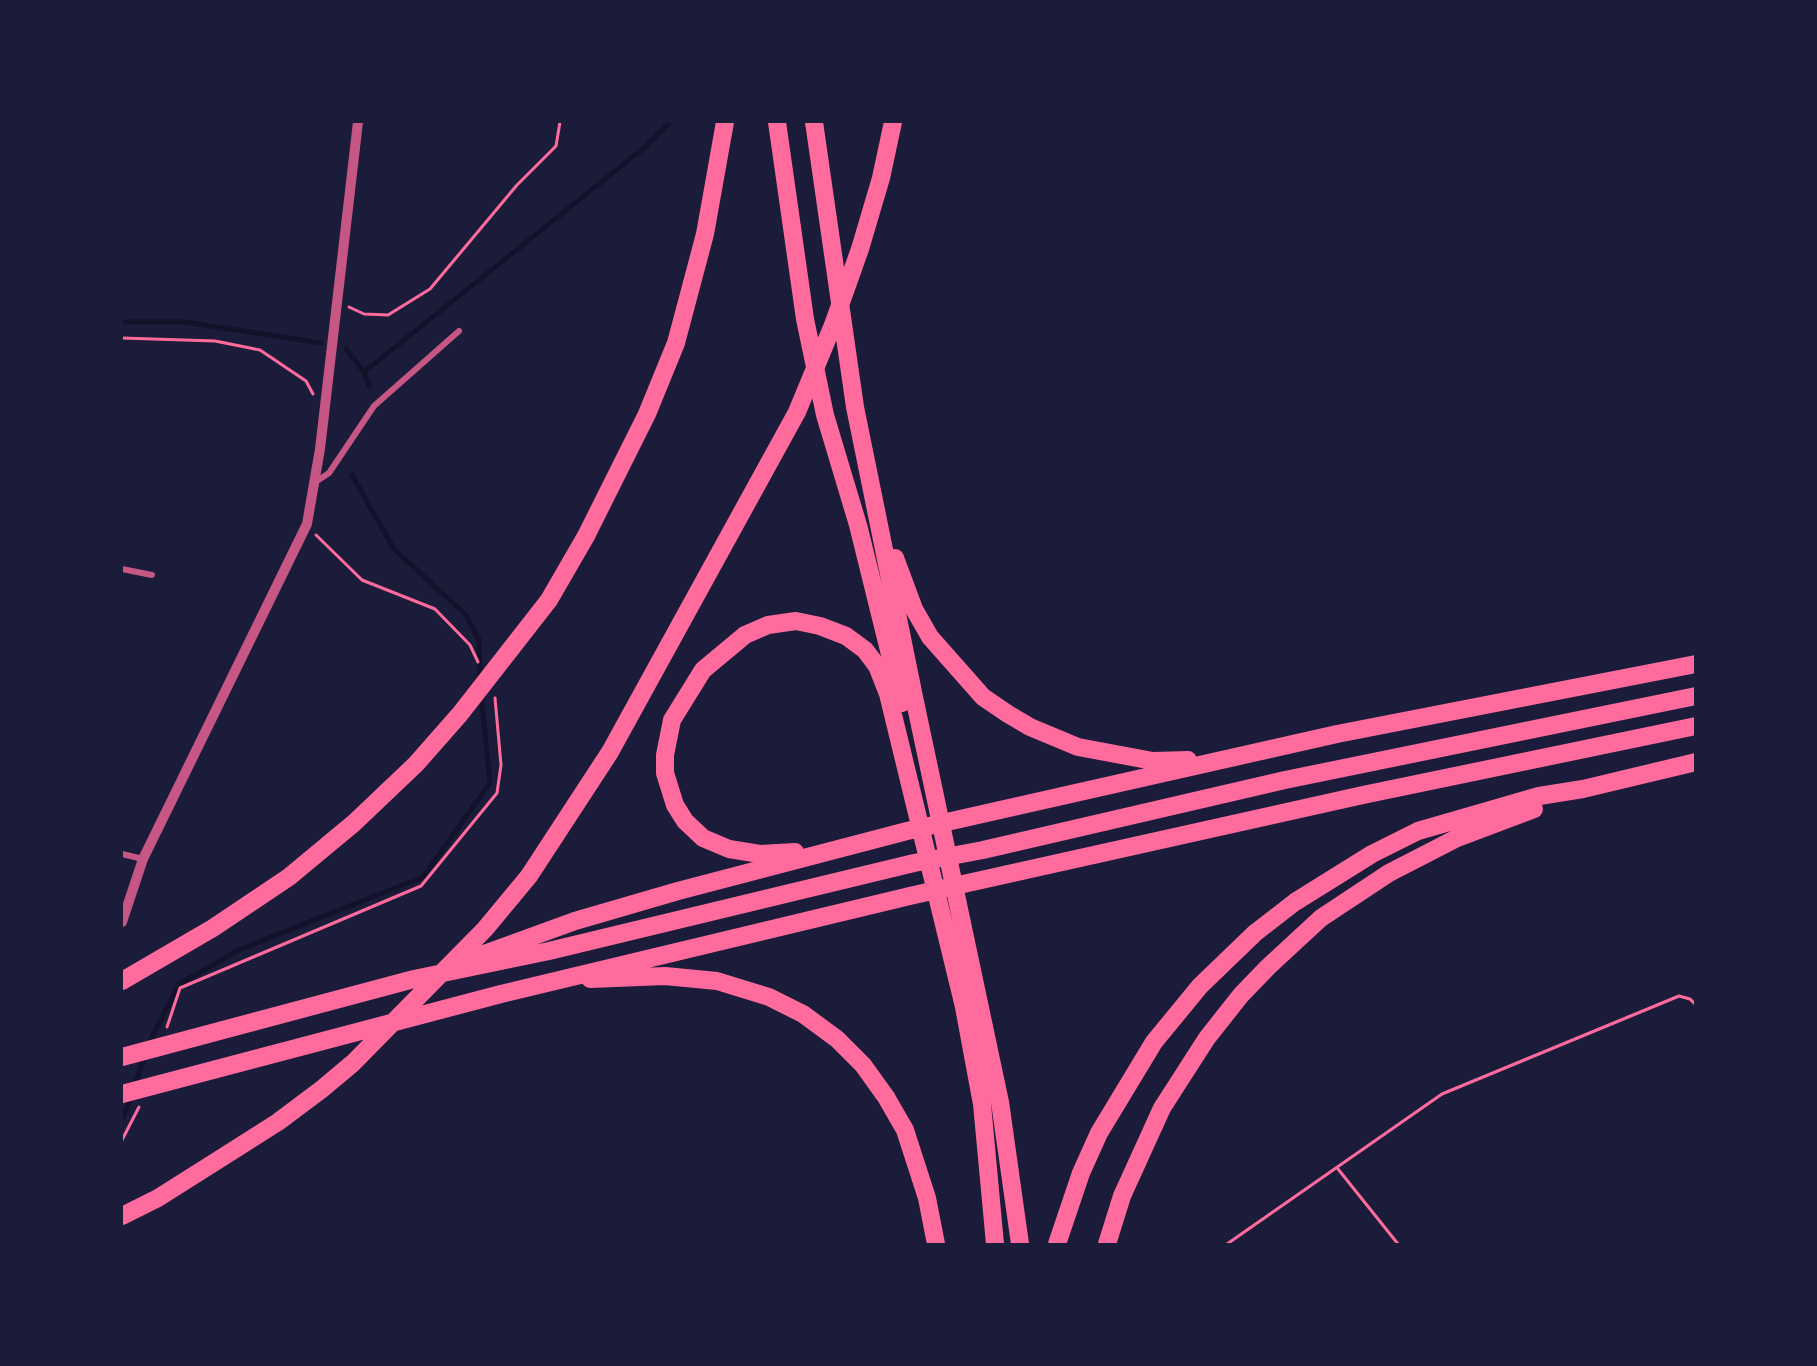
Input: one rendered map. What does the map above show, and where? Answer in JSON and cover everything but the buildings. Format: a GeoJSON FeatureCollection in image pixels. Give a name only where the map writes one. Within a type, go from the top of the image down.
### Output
{"type":"FeatureCollection","features":[{"type":"Feature","properties":{"kind":"highway"},"geometry":{"type":"LineString","coordinates":[[122,981],[174,952],[289,877],[354,823],[416,764],[460,714],[549,600],[586,536],[659,383],[676,342],[694,280],[717,182],[725,122]]}},
{"type":"Feature","properties":{"kind":"highway"},"geometry":{"type":"LineString","coordinates":[[777,122],[796,262],[816,372],[833,446],[858,525],[909,734],[927,846]]}},
{"type":"Feature","properties":{"kind":"highway"},"geometry":{"type":"LineString","coordinates":[[814,122],[855,407],[1000,1102],[1020,1245]]}},
{"type":"Feature","properties":{"kind":"highway"},"geometry":{"type":"LineString","coordinates":[[122,1216],[158,1198],[278,1122],[322,1089],[352,1063],[485,929],[529,876],[610,752],[797,412],[833,326],[860,249],[881,178],[893,122]]}},
{"type":"Feature","properties":{"kind":"highway"},"geometry":{"type":"LineString","coordinates":[[870,486],[914,609],[930,637],[983,697],[1030,727],[1078,747],[1153,761],[1223,760]]}},
{"type":"Feature","properties":{"kind":"highway"},"geometry":{"type":"LineString","coordinates":[[899,833],[796,852],[760,854],[729,849],[703,838],[685,821],[669,790],[665,773],[666,740],[672,720],[703,670],[745,634],[768,625],[796,621],[820,626],[846,636],[865,650],[877,666],[888,694],[927,846],[964,1007],[982,1104],[995,1245]]}},
{"type":"Feature","properties":{"kind":"highway"},"geometry":{"type":"LineString","coordinates":[[414,979],[574,921],[899,833],[1223,760],[1695,664]]}},
{"type":"Feature","properties":{"kind":"highway"},"geometry":{"type":"LineString","coordinates":[[122,1057],[414,979],[549,951],[914,863],[983,850],[1285,780],[1695,696]]}},
{"type":"Feature","properties":{"kind":"highway"},"geometry":{"type":"LineString","coordinates":[[122,1094],[501,994],[914,895],[1144,842],[1695,726]]}},
{"type":"Feature","properties":{"kind":"highway"},"geometry":{"type":"LineString","coordinates":[[1057,1245],[1081,1173],[1099,1133],[1124,1087],[1154,1042],[1200,986],[1256,933],[1295,902],[1372,854],[1418,831],[1539,796],[1583,789],[1695,762]]}},
{"type":"Feature","properties":{"kind":"highway"},"geometry":{"type":"LineString","coordinates":[[1107,1245],[1122,1196],[1162,1108],[1207,1038],[1241,995],[1283,952],[1321,918],[1351,896],[1423,854],[1456,838],[1583,789]]}},
{"type":"Feature","properties":{"kind":"highway"},"geometry":{"type":"LineString","coordinates":[[567,978],[607,980],[664,976],[717,981],[770,997],[803,1014],[837,1038],[863,1065],[886,1097],[904,1130],[927,1198],[936,1245]]}},
{"type":"Feature","properties":{"kind":"street"},"geometry":{"type":"LineString","coordinates":[[122,922],[143,859],[307,524],[323,415],[358,122]]}},
{"type":"Feature","properties":{"kind":"street"},"geometry":{"type":"LineString","coordinates":[[314,484],[328,473],[374,406],[459,331]]}},
{"type":"Feature","properties":{"kind":"street"},"geometry":{"type":"LineString","coordinates":[[122,569],[152,575]]}},
{"type":"Feature","properties":{"kind":"street"},"geometry":{"type":"LineString","coordinates":[[122,854],[143,859]]}},
{"type":"Feature","properties":{"kind":"path"},"geometry":{"type":"LineString","coordinates":[[337,301],[364,314],[388,315],[430,289],[517,185],[556,146],[560,122]]}},
{"type":"Feature","properties":{"kind":"path"},"geometry":{"type":"LineString","coordinates":[[122,338],[215,341],[260,350],[306,381],[323,415]]}},
{"type":"Feature","properties":{"kind":"path"},"geometry":{"type":"LineString","coordinates":[[1227,1245],[1442,1094],[1679,996],[1690,999],[1695,1005]]}},
{"type":"Feature","properties":{"kind":"path"},"geometry":{"type":"LineString","coordinates":[[1338,1169],[1398,1245]]}},
{"type":"Feature","properties":{"kind":"waterway"},"geometry":{"type":"LineString","coordinates":[[369,386],[364,372],[645,147],[670,122]]}},
{"type":"Feature","properties":{"kind":"waterway"},"geometry":{"type":"LineString","coordinates":[[122,322],[185,322],[321,343]]}},
{"type":"Feature","properties":{"kind":"waterway"},"geometry":{"type":"LineString","coordinates":[[346,349],[364,372]]}},
{"type":"Feature","properties":{"kind":"waterway"},"geometry":{"type":"LineString","coordinates":[[352,475],[394,549],[466,615],[479,640],[480,682]]}},
{"type":"Feature","properties":{"kind":"waterway"},"geometry":{"type":"LineString","coordinates":[[149,1044],[179,984],[241,949],[423,877],[490,783],[481,694]]}},
{"type":"Feature","properties":{"kind":"waterway"},"geometry":{"type":"LineString","coordinates":[[134,1087],[145,1056]]}},
{"type":"Feature","properties":{"kind":"waterway"},"geometry":{"type":"LineString","coordinates":[[122,1119],[131,1096]]}}]}
